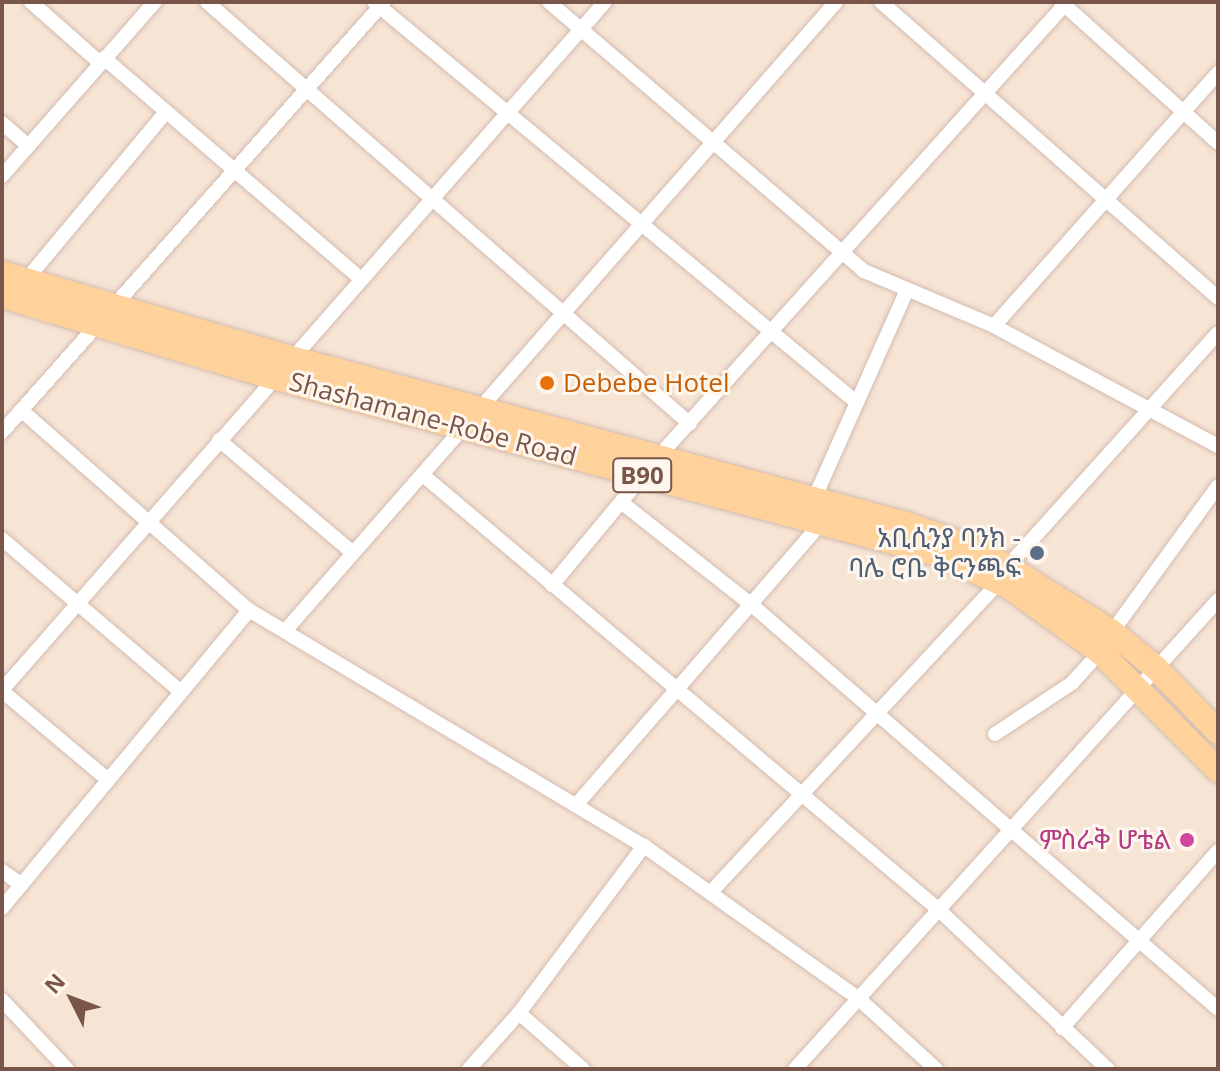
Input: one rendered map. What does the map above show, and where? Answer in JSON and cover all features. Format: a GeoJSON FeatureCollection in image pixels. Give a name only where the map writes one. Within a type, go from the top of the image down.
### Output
{"type":"FeatureCollection","features":[{"type":"Feature","properties":{"kind":"main road","name":"Shashamane-Robe Road"},"geometry":{"type":"LineString","coordinates":[[2,273],[119,305],[474,418],[818,510],[938,554],[1004,573],[1106,642],[1218,732]]}},
{"type":"Feature","properties":{"kind":"main road","name":"Shashamane-Robe Road"},"geometry":{"type":"LineString","coordinates":[[2,296],[272,377],[474,418]]}},
{"type":"Feature","properties":{"kind":"main road","name":"Shashamane-Robe Road"},"geometry":{"type":"LineString","coordinates":[[1147,676],[1218,770]]}},
{"type":"Feature","properties":{"kind":"street"},"geometry":{"type":"LineString","coordinates":[[31,2],[166,112],[360,278]]}},
{"type":"Feature","properties":{"kind":"street"},"geometry":{"type":"LineString","coordinates":[[2,176],[155,2]]}},
{"type":"Feature","properties":{"kind":"street"},"geometry":{"type":"LineString","coordinates":[[207,2],[690,424]]}},
{"type":"Feature","properties":{"kind":"street"},"geometry":{"type":"LineString","coordinates":[[549,2],[864,271],[906,292],[994,326],[1218,446]]}},
{"type":"Feature","properties":{"kind":"street"},"geometry":{"type":"LineString","coordinates":[[108,780],[2,691],[272,377],[605,2]]}},
{"type":"Feature","properties":{"kind":"street"},"geometry":{"type":"LineString","coordinates":[[285,631],[352,552],[424,476],[836,2]]}},
{"type":"Feature","properties":{"kind":"street"},"geometry":{"type":"LineString","coordinates":[[881,2],[1218,298]]}},
{"type":"Feature","properties":{"kind":"street"},"geometry":{"type":"LineString","coordinates":[[552,585],[652,466],[845,253],[1064,3],[1218,143]]}},
{"type":"Feature","properties":{"kind":"street"},"geometry":{"type":"LineString","coordinates":[[2,432],[119,305],[379,4],[506,115],[771,336],[855,401]]}},
{"type":"Feature","properties":{"kind":"street"},"geometry":{"type":"LineString","coordinates":[[994,326],[1218,73]]}},
{"type":"Feature","properties":{"kind":"street"},"geometry":{"type":"LineString","coordinates":[[26,280],[166,112]]}},
{"type":"Feature","properties":{"kind":"street"},"geometry":{"type":"LineString","coordinates":[[2,123],[28,146]]}},
{"type":"Feature","properties":{"kind":"street"},"geometry":{"type":"LineString","coordinates":[[577,804],[753,606],[818,510],[855,401],[906,292]]}},
{"type":"Feature","properties":{"kind":"street"},"geometry":{"type":"LineString","coordinates":[[711,892],[879,716],[1218,333]]}},
{"type":"Feature","properties":{"kind":"street"},"geometry":{"type":"LineString","coordinates":[[21,410],[249,610],[644,846],[859,999],[936,1069]]}},
{"type":"Feature","properties":{"kind":"street"},"geometry":{"type":"LineString","coordinates":[[219,440],[352,552]]}},
{"type":"Feature","properties":{"kind":"street"},"geometry":{"type":"LineString","coordinates":[[424,476],[939,910],[1108,1069]]}},
{"type":"Feature","properties":{"kind":"street"},"geometry":{"type":"LineString","coordinates":[[995,734],[1072,683],[1106,642],[1218,486]]}},
{"type":"Feature","properties":{"kind":"street"},"geometry":{"type":"LineString","coordinates":[[621,502],[753,606],[1218,1009]]}},
{"type":"Feature","properties":{"kind":"street"},"geometry":{"type":"LineString","coordinates":[[2,539],[180,691]]}},
{"type":"Feature","properties":{"kind":"street"},"geometry":{"type":"LineString","coordinates":[[795,1069],[1218,600]]}},
{"type":"Feature","properties":{"kind":"street"},"geometry":{"type":"LineString","coordinates":[[2,908],[249,610]]}},
{"type":"Feature","properties":{"kind":"street"},"geometry":{"type":"LineString","coordinates":[[469,1069],[519,1013],[644,846]]}},
{"type":"Feature","properties":{"kind":"street"},"geometry":{"type":"LineString","coordinates":[[1062,1028],[1218,851]]}},
{"type":"Feature","properties":{"kind":"street"},"geometry":{"type":"LineString","coordinates":[[2,871],[22,885]]}},
{"type":"Feature","properties":{"kind":"street"},"geometry":{"type":"LineString","coordinates":[[2,1000],[67,1069]]}},
{"type":"Feature","properties":{"kind":"street"},"geometry":{"type":"LineString","coordinates":[[519,1013],[583,1069]]}},
{"type":"Feature","properties":{"kind":"shaded area"},"geometry":{"type":"Polygon","coordinates":[[[2,2],[1218,2],[1218,1069],[2,1069],[2,2]]]}},
{"type":"Feature","properties":{"kind":"place","name":"Debebe Hotel"},"geometry":{"type":"Point","coordinates":[547,383]}},
{"type":"Feature","properties":{"kind":"place","name":"አቢሲንያ ባንክ - ባሌ ሮቤ ቅርንጫፍ"},"geometry":{"type":"Point","coordinates":[1037,553]}},
{"type":"Feature","properties":{"kind":"place","name":"ምስራቅ ሆቴል"},"geometry":{"type":"Point","coordinates":[1187,840]}}]}
